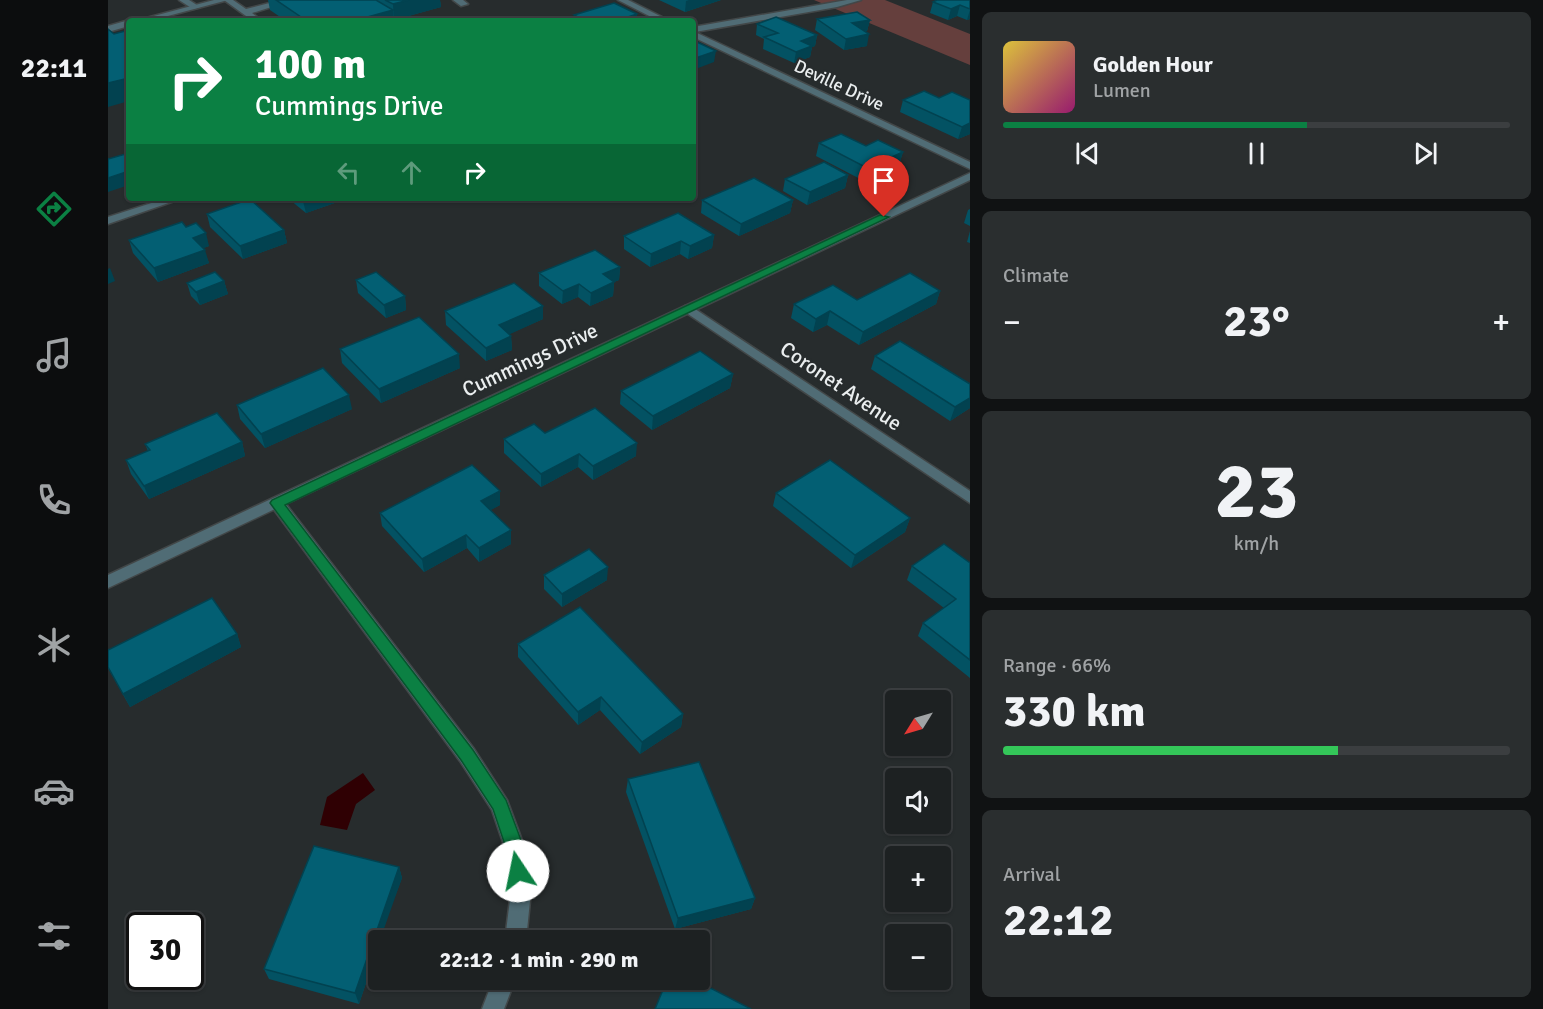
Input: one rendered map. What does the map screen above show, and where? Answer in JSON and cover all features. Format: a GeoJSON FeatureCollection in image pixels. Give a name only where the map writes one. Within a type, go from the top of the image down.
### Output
{"type":"FeatureCollection","features":[{"type":"Feature","properties":{"kind":"street"},"geometry":{"type":"LineString","coordinates":[[183,0],[196,7]]}},
{"type":"Feature","properties":{"kind":"street"},"geometry":{"type":"LineString","coordinates":[[151,18],[226,0],[254,18]]}},
{"type":"Feature","properties":{"kind":"street"},"geometry":{"type":"LineString","coordinates":[[245,12],[290,0]]}},
{"type":"Feature","properties":{"kind":"street"},"geometry":{"type":"LineString","coordinates":[[622,0],[660,18]]}},
{"type":"Feature","properties":{"kind":"street"},"geometry":{"type":"LineString","coordinates":[[696,31],[725,21],[814,9],[857,0]]}},
{"type":"Feature","properties":{"kind":"street"},"geometry":{"type":"LineString","coordinates":[[108,29],[126,24]]}},
{"type":"Feature","properties":{"kind":"street","name":"Deville Drive"},"geometry":{"type":"LineString","coordinates":[[696,33],[970,166]]}},
{"type":"Feature","properties":{"kind":"street","name":"Cummings Drive"},"geometry":{"type":"LineString","coordinates":[[108,582],[970,176]]}},
{"type":"Feature","properties":{"kind":"street"},"geometry":{"type":"LineString","coordinates":[[108,221],[169,201]]}},
{"type":"Feature","properties":{"kind":"street","name":"Coronet Avenue"},"geometry":{"type":"LineString","coordinates":[[689,309],[970,498]]}},
{"type":"Feature","properties":{"kind":"street"},"geometry":{"type":"LineString","coordinates":[[277,503],[467,755],[500,806],[516,851],[520,891],[517,930]]}},
{"type":"Feature","properties":{"kind":"street"},"geometry":{"type":"LineString","coordinates":[[493,1009],[500,990]]}},
{"type":"Feature","properties":{"kind":"shaded area"},"geometry":{"type":"Polygon","coordinates":[[[814,0],[885,0],[970,34],[970,65],[814,0]]]}},
{"type":"Feature","properties":{"kind":"shaded area"},"geometry":{"type":"Polygon","coordinates":[[[363,773],[375,790],[356,804],[347,830],[320,825],[327,797],[363,773]]]}},
{"type":"Feature","properties":{"kind":"building"},"geometry":{"type":"Polygon","coordinates":[[[276,0],[376,0],[393,10],[364,18],[303,18],[276,0]]]}},
{"type":"Feature","properties":{"kind":"building"},"geometry":{"type":"Polygon","coordinates":[[[385,0],[409,0],[393,4],[385,0]]]}},
{"type":"Feature","properties":{"kind":"building"},"geometry":{"type":"Polygon","coordinates":[[[970,0],[970,9],[960,5],[951,9],[933,2],[970,0]]]}},
{"type":"Feature","properties":{"kind":"building"},"geometry":{"type":"Polygon","coordinates":[[[614,3],[637,14],[625,18],[580,18],[574,15],[614,3]]]}},
{"type":"Feature","properties":{"kind":"building"},"geometry":{"type":"Polygon","coordinates":[[[857,12],[870,20],[852,23],[869,34],[846,39],[817,19],[857,12]]]}},
{"type":"Feature","properties":{"kind":"building"},"geometry":{"type":"Polygon","coordinates":[[[776,17],[817,35],[801,41],[812,46],[796,52],[764,37],[778,33],[757,24],[776,17]]]}},
{"type":"Feature","properties":{"kind":"building"},"geometry":{"type":"Polygon","coordinates":[[[108,29],[114,34],[126,31],[126,79],[108,83],[108,29]]]}},
{"type":"Feature","properties":{"kind":"building"},"geometry":{"type":"Polygon","coordinates":[[[697,42],[716,51],[696,58],[697,42]]]}},
{"type":"Feature","properties":{"kind":"building"},"geometry":{"type":"Polygon","coordinates":[[[924,91],[939,98],[952,92],[970,100],[970,123],[962,127],[903,100],[924,91]]]}},
{"type":"Feature","properties":{"kind":"building"},"geometry":{"type":"Polygon","coordinates":[[[841,134],[866,146],[878,140],[903,152],[867,168],[819,143],[841,134]]]}},
{"type":"Feature","properties":{"kind":"building"},"geometry":{"type":"Polygon","coordinates":[[[126,154],[126,172],[108,178],[108,159],[126,154]]]}},
{"type":"Feature","properties":{"kind":"building"},"geometry":{"type":"Polygon","coordinates":[[[824,162],[848,175],[810,192],[785,179],[824,162]]]}},
{"type":"Feature","properties":{"kind":"building"},"geometry":{"type":"Polygon","coordinates":[[[754,178],[793,200],[741,224],[702,200],[754,178]]]}},
{"type":"Feature","properties":{"kind":"building"},"geometry":{"type":"Polygon","coordinates":[[[244,201],[252,201],[284,230],[240,246],[207,214],[244,201]]]}},
{"type":"Feature","properties":{"kind":"building"},"geometry":{"type":"Polygon","coordinates":[[[678,213],[714,235],[690,246],[681,241],[651,254],[624,236],[678,213]]]}},
{"type":"Feature","properties":{"kind":"building"},"geometry":{"type":"Polygon","coordinates":[[[182,222],[186,227],[196,223],[206,233],[193,238],[205,250],[154,268],[129,240],[182,222]]]}},
{"type":"Feature","properties":{"kind":"building"},"geometry":{"type":"Polygon","coordinates":[[[595,250],[620,267],[603,274],[614,282],[591,293],[579,284],[563,291],[539,273],[595,250]]]}},
{"type":"Feature","properties":{"kind":"building"},"geometry":{"type":"Polygon","coordinates":[[[215,272],[224,281],[196,292],[187,283],[215,272]]]}},
{"type":"Feature","properties":{"kind":"building"},"geometry":{"type":"Polygon","coordinates":[[[376,272],[405,296],[384,305],[356,280],[376,272]]]}},
{"type":"Feature","properties":{"kind":"building"},"geometry":{"type":"Polygon","coordinates":[[[910,273],[940,291],[863,332],[830,311],[816,319],[794,304],[833,285],[857,300],[910,273]]]}},
{"type":"Feature","properties":{"kind":"building"},"geometry":{"type":"Polygon","coordinates":[[[514,283],[543,306],[499,325],[511,336],[486,348],[445,311],[514,283]]]}},
{"type":"Feature","properties":{"kind":"building"},"geometry":{"type":"Polygon","coordinates":[[[419,317],[459,354],[379,389],[340,349],[419,317]]]}},
{"type":"Feature","properties":{"kind":"building"},"geometry":{"type":"Polygon","coordinates":[[[900,341],[970,384],[970,398],[955,407],[875,356],[900,341]]]}},
{"type":"Feature","properties":{"kind":"building"},"geometry":{"type":"Polygon","coordinates":[[[700,351],[733,374],[653,416],[621,391],[700,351]]]}},
{"type":"Feature","properties":{"kind":"building"},"geometry":{"type":"Polygon","coordinates":[[[323,368],[349,395],[261,434],[237,405],[323,368]]]}},
{"type":"Feature","properties":{"kind":"building"},"geometry":{"type":"Polygon","coordinates":[[[595,408],[637,443],[593,466],[579,454],[541,474],[504,439],[534,424],[545,433],[595,408]]]}},
{"type":"Feature","properties":{"kind":"building"},"geometry":{"type":"Polygon","coordinates":[[[217,413],[242,442],[144,486],[126,460],[150,450],[145,444],[217,413]]]}},
{"type":"Feature","properties":{"kind":"building"},"geometry":{"type":"Polygon","coordinates":[[[830,460],[910,518],[855,555],[776,493],[830,460]]]}},
{"type":"Feature","properties":{"kind":"building"},"geometry":{"type":"Polygon","coordinates":[[[472,465],[500,491],[481,501],[511,530],[479,548],[466,535],[422,559],[380,513],[472,465]]]}},
{"type":"Feature","properties":{"kind":"building"},"geometry":{"type":"Polygon","coordinates":[[[944,544],[970,563],[970,660],[923,623],[956,599],[912,566],[944,544]]]}},
{"type":"Feature","properties":{"kind":"building"},"geometry":{"type":"Polygon","coordinates":[[[589,549],[608,567],[562,594],[544,575],[589,549]]]}},
{"type":"Feature","properties":{"kind":"building"},"geometry":{"type":"Polygon","coordinates":[[[212,598],[237,634],[123,694],[108,667],[108,650],[212,598]]]}},
{"type":"Feature","properties":{"kind":"building"},"geometry":{"type":"Polygon","coordinates":[[[580,607],[683,714],[642,742],[601,697],[578,712],[518,644],[580,607]]]}},
{"type":"Feature","properties":{"kind":"building"},"geometry":{"type":"Polygon","coordinates":[[[699,762],[755,898],[678,918],[628,779],[699,762]]]}},
{"type":"Feature","properties":{"kind":"building"},"geometry":{"type":"Polygon","coordinates":[[[314,846],[399,867],[377,930],[368,930],[368,956],[355,993],[264,969],[314,846]]]}},
{"type":"Feature","properties":{"kind":"building"},"geometry":{"type":"Polygon","coordinates":[[[710,988],[751,1009],[655,1009],[663,990],[710,990],[710,988]]]}},
{"type":"Feature","properties":{"kind":"route"},"geometry":{"type":"LineString","coordinates":[[518,871],[516,851],[500,806],[467,755],[277,503],[884,217]]}}]}
